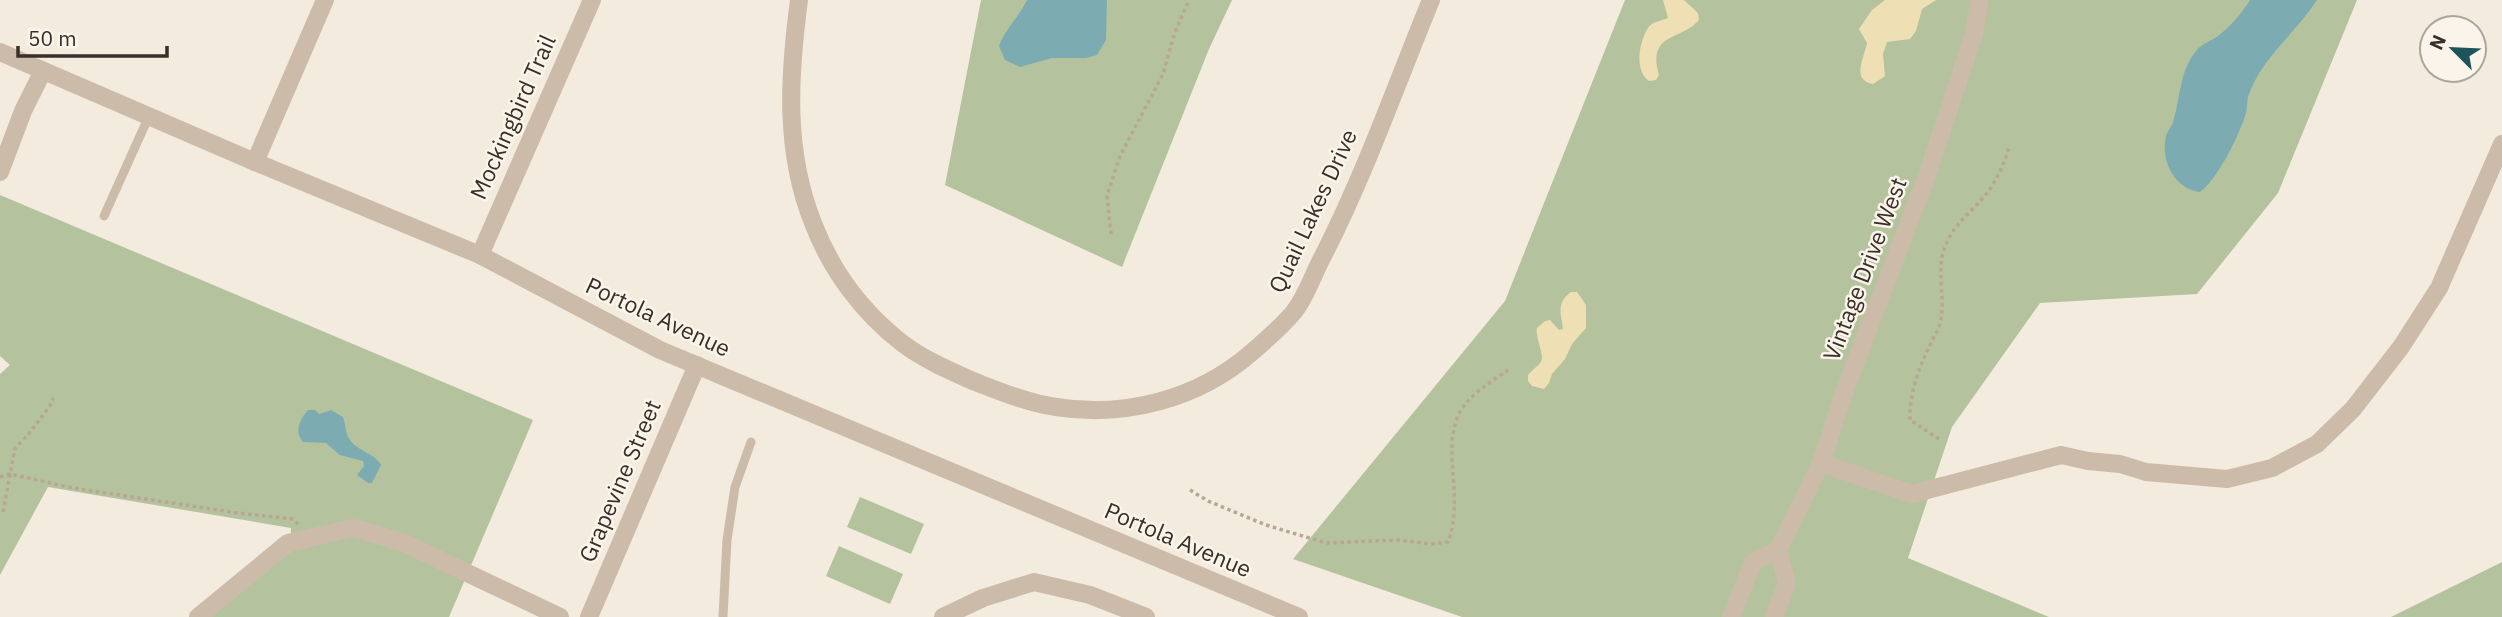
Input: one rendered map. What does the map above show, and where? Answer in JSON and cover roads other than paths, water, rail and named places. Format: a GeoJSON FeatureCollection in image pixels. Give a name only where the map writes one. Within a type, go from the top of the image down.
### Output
{"type":"FeatureCollection","features":[{"type":"Feature","properties":{"kind":"street"},"geometry":{"type":"LineString","coordinates":[[255,162],[326,0]]}},
{"type":"Feature","properties":{"kind":"street","name":"Mockingbird Trail"},"geometry":{"type":"LineString","coordinates":[[480,255],[592,0]]}},
{"type":"Feature","properties":{"kind":"street","name":"Quail Lakes Drive"},"geometry":{"type":"LineString","coordinates":[[799,0],[791,63],[791,129],[800,180],[813,223],[832,264],[857,300],[903,344],[925,358],[952,372],[1023,398],[1054,407],[1083,410],[1151,404],[1187,394],[1221,376],[1250,354],[1294,312],[1337,228],[1431,0]]}},
{"type":"Feature","properties":{"kind":"street","name":"Vintage Drive West"},"geometry":{"type":"LineString","coordinates":[[1731,617],[1754,562],[1778,550],[1821,463],[1845,390],[1929,170],[1973,33],[1980,0]]}},
{"type":"Feature","properties":{"kind":"street","name":"Portola Avenue"},"geometry":{"type":"LineString","coordinates":[[0,52],[480,255],[660,350],[1299,617]]}},
{"type":"Feature","properties":{"kind":"street"},"geometry":{"type":"LineString","coordinates":[[0,172],[23,111],[43,71]]}},
{"type":"Feature","properties":{"kind":"street"},"geometry":{"type":"LineString","coordinates":[[1821,463],[1912,494],[2061,456],[2187,477],[2227,479],[2272,468],[2317,444],[2353,409],[2401,347],[2439,288],[2502,144]]}},
{"type":"Feature","properties":{"kind":"street","name":"Grapevine Street"},"geometry":{"type":"LineString","coordinates":[[589,617],[697,365]]}},
{"type":"Feature","properties":{"kind":"street"},"geometry":{"type":"LineString","coordinates":[[198,617],[288,543],[353,528],[402,542],[560,617]]}},
{"type":"Feature","properties":{"kind":"street"},"geometry":{"type":"LineString","coordinates":[[1773,617],[1787,583],[1778,550]]}},
{"type":"Feature","properties":{"kind":"street"},"geometry":{"type":"LineString","coordinates":[[943,617],[983,598],[1034,582],[1090,595],[1146,617]]}},
{"type":"Feature","properties":{"kind":"lane"},"geometry":{"type":"LineString","coordinates":[[104,216],[149,116]]}},
{"type":"Feature","properties":{"kind":"lane"},"geometry":{"type":"LineString","coordinates":[[723,617],[727,540],[735,487],[751,442]]}},
{"type":"Feature","properties":{"kind":"water"},"geometry":{"type":"Polygon","coordinates":[[[1027,0],[1107,0],[1106,40],[1097,55],[1086,58],[1052,58],[1020,67],[1005,60],[999,46],[1027,0]]]}},
{"type":"Feature","properties":{"kind":"water"},"geometry":{"type":"Polygon","coordinates":[[[2250,0],[2317,0],[2261,70],[2248,97],[2239,133],[2214,178],[2200,192],[2191,190],[2171,172],[2165,155],[2166,136],[2173,122],[2183,76],[2190,59],[2198,49],[2227,28],[2250,0]]]}},
{"type":"Feature","properties":{"kind":"water"},"geometry":{"type":"Polygon","coordinates":[[[308,410],[315,410],[319,414],[331,410],[343,417],[350,440],[381,465],[372,483],[357,475],[364,466],[363,461],[340,455],[326,443],[303,442],[299,425],[308,410]]]}}]}
